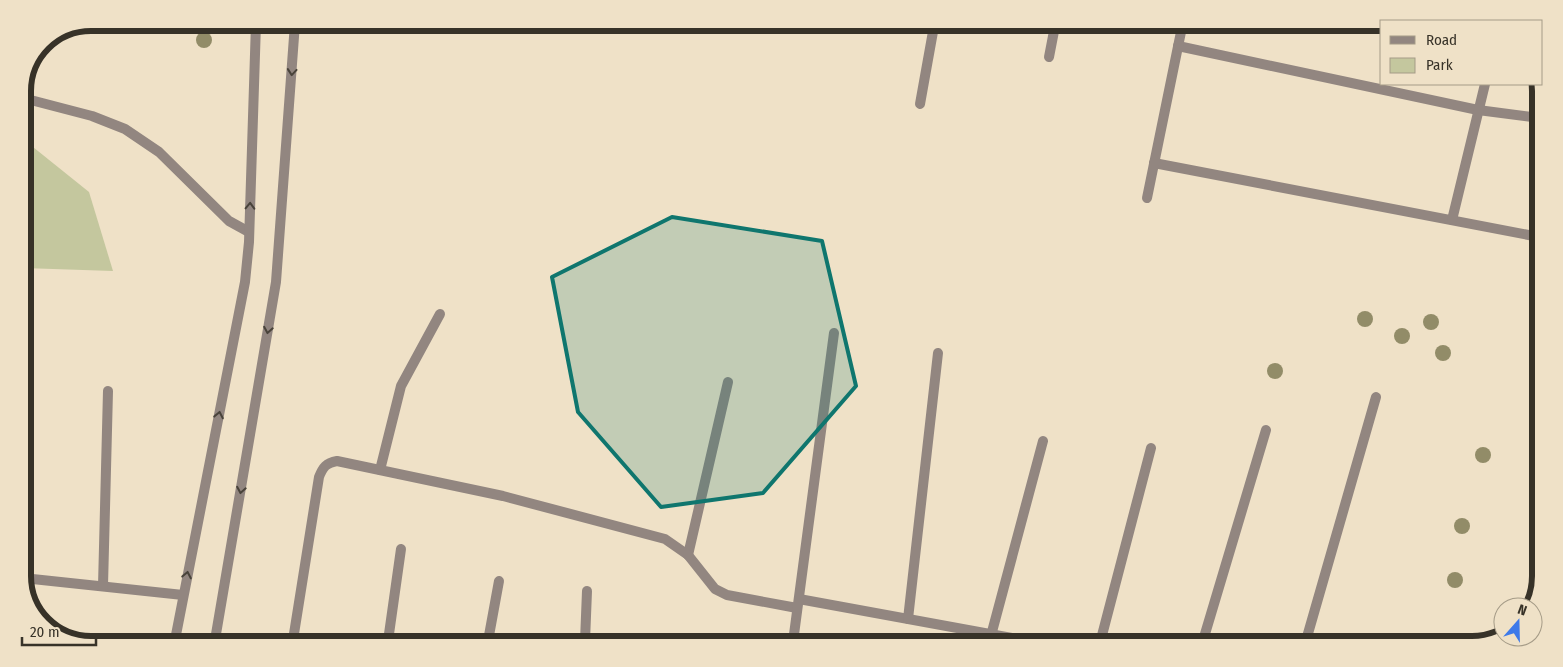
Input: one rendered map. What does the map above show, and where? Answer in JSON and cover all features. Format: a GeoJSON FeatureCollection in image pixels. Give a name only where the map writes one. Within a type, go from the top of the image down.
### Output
{"type":"FeatureCollection","features":[{"type":"Feature","properties":{"kind":"street"},"geometry":{"type":"LineString","coordinates":[[175,636],[245,282],[249,232],[256,31]]}},
{"type":"Feature","properties":{"kind":"street"},"geometry":{"type":"LineString","coordinates":[[216,636],[276,282],[294,31]]}},
{"type":"Feature","properties":{"kind":"street"},"geometry":{"type":"LineString","coordinates":[[920,104],[933,31]]}},
{"type":"Feature","properties":{"kind":"street"},"geometry":{"type":"LineString","coordinates":[[1049,57],[1054,31]]}},
{"type":"Feature","properties":{"kind":"street"},"geometry":{"type":"LineString","coordinates":[[1148,198],[1181,31]]}},
{"type":"Feature","properties":{"kind":"street"},"geometry":{"type":"LineString","coordinates":[[1178,46],[1478,110],[1532,117]]}},
{"type":"Feature","properties":{"kind":"street"},"geometry":{"type":"LineString","coordinates":[[1452,220],[1485,85]]}},
{"type":"Feature","properties":{"kind":"street"},"geometry":{"type":"LineString","coordinates":[[31,100],[92,116],[125,129],[160,152],[229,221],[249,232]]}},
{"type":"Feature","properties":{"kind":"street"},"geometry":{"type":"LineString","coordinates":[[1154,163],[1532,236]]}},
{"type":"Feature","properties":{"kind":"street"},"geometry":{"type":"LineString","coordinates":[[380,470],[401,386],[440,314]]}},
{"type":"Feature","properties":{"kind":"street"},"geometry":{"type":"LineString","coordinates":[[794,636],[834,333]]}},
{"type":"Feature","properties":{"kind":"street"},"geometry":{"type":"LineString","coordinates":[[908,620],[938,353]]}},
{"type":"Feature","properties":{"kind":"street"},"geometry":{"type":"LineString","coordinates":[[688,555],[728,382]]}},
{"type":"Feature","properties":{"kind":"street"},"geometry":{"type":"LineString","coordinates":[[103,586],[108,391]]}},
{"type":"Feature","properties":{"kind":"street"},"geometry":{"type":"LineString","coordinates":[[1307,636],[1376,397]]}},
{"type":"Feature","properties":{"kind":"street"},"geometry":{"type":"LineString","coordinates":[[1204,636],[1266,430]]}},
{"type":"Feature","properties":{"kind":"street"},"geometry":{"type":"LineString","coordinates":[[991,636],[1043,441]]}},
{"type":"Feature","properties":{"kind":"street"},"geometry":{"type":"LineString","coordinates":[[1102,636],[1151,448]]}},
{"type":"Feature","properties":{"kind":"street"},"geometry":{"type":"LineString","coordinates":[[295,636],[319,477],[322,468],[328,463],[337,461],[503,496],[665,539],[688,555],[716,590],[727,595],[908,620],[977,636]]}},
{"type":"Feature","properties":{"kind":"street"},"geometry":{"type":"LineString","coordinates":[[389,636],[401,549]]}},
{"type":"Feature","properties":{"kind":"street"},"geometry":{"type":"LineString","coordinates":[[31,579],[183,595]]}},
{"type":"Feature","properties":{"kind":"street"},"geometry":{"type":"LineString","coordinates":[[489,636],[499,581]]}},
{"type":"Feature","properties":{"kind":"street"},"geometry":{"type":"LineString","coordinates":[[585,636],[587,591]]}},
{"type":"Feature","properties":{"kind":"highlighted area"},"geometry":{"type":"Polygon","coordinates":[[[672,217],[822,241],[856,386],[763,493],[661,507],[578,412],[552,277],[672,217]]]}},
{"type":"Feature","properties":{"kind":"green space"},"geometry":{"type":"Polygon","coordinates":[[[31,145],[89,192],[113,271],[31,268],[31,145]]]}}]}
